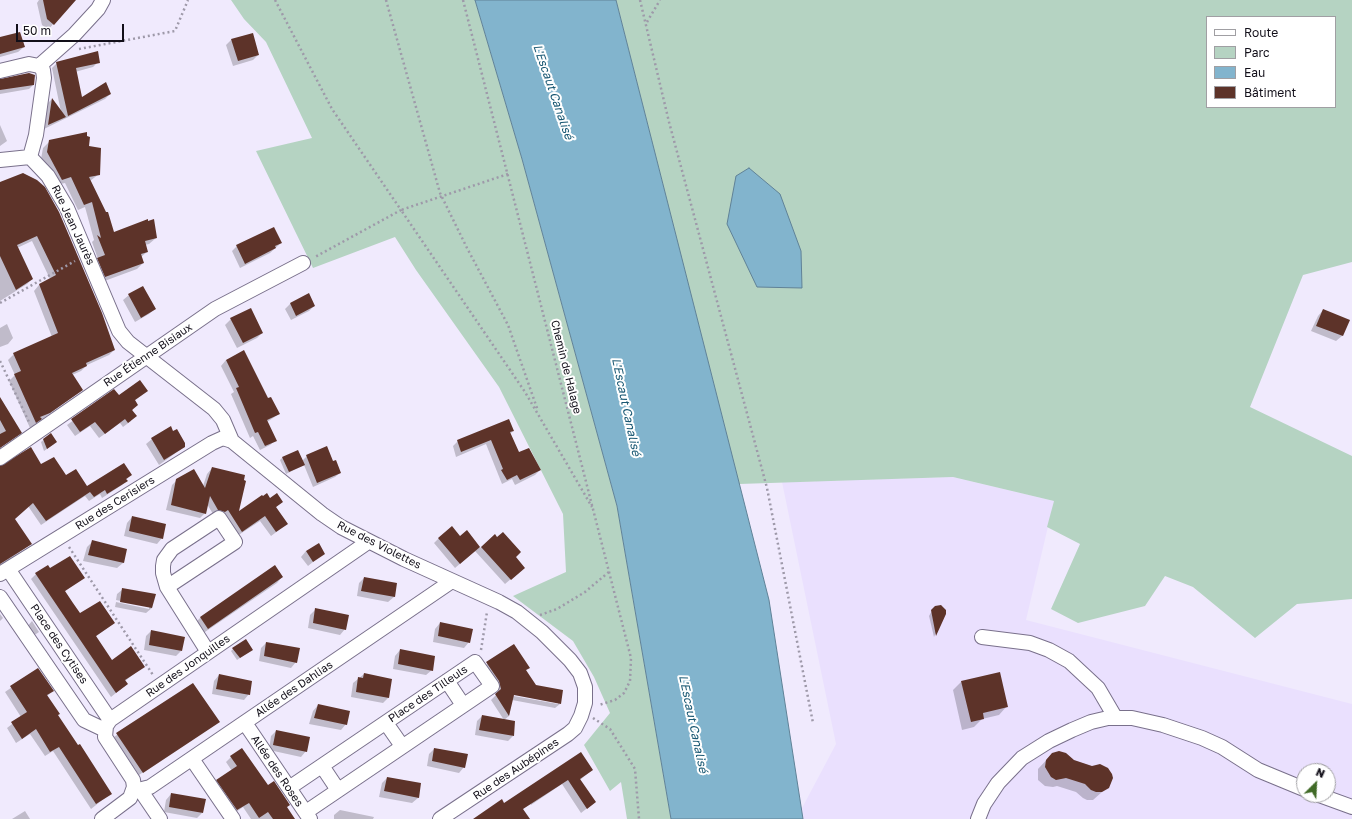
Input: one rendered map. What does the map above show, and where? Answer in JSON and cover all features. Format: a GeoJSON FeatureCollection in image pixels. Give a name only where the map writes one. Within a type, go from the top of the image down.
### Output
{"type":"FeatureCollection","features":[{"type":"Feature","properties":{"kind":"street"},"geometry":{"type":"LineString","coordinates":[[39,66],[74,35],[98,9],[103,0]]}},
{"type":"Feature","properties":{"kind":"street"},"geometry":{"type":"LineString","coordinates":[[0,71],[29,64],[39,66],[43,70],[44,78],[30,157],[0,160]]}},
{"type":"Feature","properties":{"kind":"street","name":"Rue Jean Jaurès"},"geometry":{"type":"LineString","coordinates":[[30,157],[54,184],[87,254],[119,331],[128,342],[146,356]]}},
{"type":"Feature","properties":{"kind":"street","name":"Rue Étienne Bisiaux"},"geometry":{"type":"LineString","coordinates":[[0,458],[220,306],[303,263]]}},
{"type":"Feature","properties":{"kind":"street","name":"Rue des Violettes"},"geometry":{"type":"LineString","coordinates":[[146,356],[220,414],[232,441],[322,514],[368,542],[509,607],[529,621],[570,660],[580,673],[586,695],[583,711]]}},
{"type":"Feature","properties":{"kind":"street","name":"Rue des Cerisiers"},"geometry":{"type":"LineString","coordinates":[[4,572],[212,443],[223,438],[232,441]]}},
{"type":"Feature","properties":{"kind":"street"},"geometry":{"type":"LineString","coordinates":[[168,587],[235,542],[219,518],[178,545],[167,554],[164,560],[163,574],[168,587],[208,652]]}},
{"type":"Feature","properties":{"kind":"street","name":"Rue des Jonquilles"},"geometry":{"type":"LineString","coordinates":[[107,725],[160,685],[368,542]]}},
{"type":"Feature","properties":{"kind":"street","name":"Place des Cytises"},"geometry":{"type":"LineString","coordinates":[[4,572],[107,725]]}},
{"type":"Feature","properties":{"kind":"street","name":"Allée des Dahlias"},"geometry":{"type":"LineString","coordinates":[[137,791],[150,787],[192,759],[452,581]]}},
{"type":"Feature","properties":{"kind":"street","name":"Place des Cytises"},"geometry":{"type":"LineString","coordinates":[[0,597],[84,720],[107,725]]}},
{"type":"Feature","properties":{"kind":"street"},"geometry":{"type":"LineString","coordinates":[[982,637],[1030,643],[1049,650],[1069,662],[1098,688],[1115,717]]}},
{"type":"Feature","properties":{"kind":"street","name":"Place des Tilleuls"},"geometry":{"type":"LineString","coordinates":[[289,788],[475,662],[492,686],[338,790],[308,816]]}},
{"type":"Feature","properties":{"kind":"street"},"geometry":{"type":"LineString","coordinates":[[447,681],[464,705]]}},
{"type":"Feature","properties":{"kind":"street","name":"Rue des Aubépines"},"geometry":{"type":"LineString","coordinates":[[440,819],[568,734],[577,724],[583,711]]}},
{"type":"Feature","properties":{"kind":"street"},"geometry":{"type":"LineString","coordinates":[[978,819],[984,804],[998,783],[1022,758],[1049,741],[1077,727],[1100,719],[1115,717],[1132,718],[1163,725],[1202,738],[1222,747],[1258,770],[1296,786]]}},
{"type":"Feature","properties":{"kind":"street","name":"Allée des Roses"},"geometry":{"type":"LineString","coordinates":[[244,723],[308,816]]}},
{"type":"Feature","properties":{"kind":"street"},"geometry":{"type":"LineString","coordinates":[[386,723],[402,746]]}},
{"type":"Feature","properties":{"kind":"street"},"geometry":{"type":"LineString","coordinates":[[107,725],[106,740],[133,780],[137,791],[160,819]]}},
{"type":"Feature","properties":{"kind":"street"},"geometry":{"type":"LineString","coordinates":[[192,759],[233,819]]}},
{"type":"Feature","properties":{"kind":"street"},"geometry":{"type":"LineString","coordinates":[[322,766],[338,790]]}},
{"type":"Feature","properties":{"kind":"street"},"geometry":{"type":"LineString","coordinates":[[102,819],[127,801],[137,791]]}},
{"type":"Feature","properties":{"kind":"street"},"geometry":{"type":"LineString","coordinates":[[1336,801],[1352,807]]}},
{"type":"Feature","properties":{"kind":"path"},"geometry":{"type":"LineString","coordinates":[[76,50],[175,31],[188,0]]}},
{"type":"Feature","properties":{"kind":"path"},"geometry":{"type":"LineString","coordinates":[[275,0],[332,109],[525,392],[594,510]]}},
{"type":"Feature","properties":{"kind":"path"},"geometry":{"type":"LineString","coordinates":[[386,0],[442,198],[508,325],[540,417]]}},
{"type":"Feature","properties":{"kind":"path","name":"Chemin de Halage"},"geometry":{"type":"LineString","coordinates":[[463,0],[631,658],[630,681],[620,697],[583,711]]}},
{"type":"Feature","properties":{"kind":"path"},"geometry":{"type":"LineString","coordinates":[[640,0],[669,122],[767,488],[813,723]]}},
{"type":"Feature","properties":{"kind":"path"},"geometry":{"type":"LineString","coordinates":[[646,22],[660,0]]}},
{"type":"Feature","properties":{"kind":"path"},"geometry":{"type":"LineString","coordinates":[[303,263],[401,210],[442,198],[508,174]]}},
{"type":"Feature","properties":{"kind":"path"},"geometry":{"type":"LineString","coordinates":[[0,303],[87,254]]}},
{"type":"Feature","properties":{"kind":"path"},"geometry":{"type":"LineString","coordinates":[[0,361],[34,434]]}},
{"type":"Feature","properties":{"kind":"path"},"geometry":{"type":"LineString","coordinates":[[61,536],[160,685]]}},
{"type":"Feature","properties":{"kind":"path"},"geometry":{"type":"LineString","coordinates":[[529,621],[543,613],[557,609],[586,592],[610,571]]}},
{"type":"Feature","properties":{"kind":"path"},"geometry":{"type":"LineString","coordinates":[[475,662],[480,655],[490,598]]}},
{"type":"Feature","properties":{"kind":"path"},"geometry":{"type":"LineString","coordinates":[[583,711],[610,729],[635,769],[639,819]]}},
{"type":"Feature","properties":{"kind":"shaded area"},"geometry":{"type":"Polygon","coordinates":[[[953,477],[1054,501],[1026,620],[1352,704],[1352,819],[803,819],[801,810],[836,744],[782,482],[953,477]]]}},
{"type":"Feature","properties":{"kind":"green space"},"geometry":{"type":"Polygon","coordinates":[[[231,0],[475,0],[522,159],[617,506],[671,819],[627,819],[621,782],[610,791],[584,745],[610,713],[594,677],[573,641],[513,596],[566,572],[563,514],[499,387],[416,270],[395,237],[313,268],[256,151],[312,138],[266,42],[244,19],[231,0]]]}},
{"type":"Feature","properties":{"kind":"green space"},"geometry":{"type":"Polygon","coordinates":[[[616,0],[1352,0],[1352,262],[1303,275],[1250,407],[1352,456],[1352,599],[1297,604],[1255,638],[1193,587],[1165,576],[1145,606],[1078,623],[1051,609],[1080,544],[1047,527],[1054,501],[953,477],[739,484],[616,0]]]}},
{"type":"Feature","properties":{"kind":"water","name":"L'Escaut Canalisé"},"geometry":{"type":"Polygon","coordinates":[[[475,0],[616,0],[769,600],[803,819],[671,819],[617,506],[522,159],[475,0]]]}},
{"type":"Feature","properties":{"kind":"water"},"geometry":{"type":"Polygon","coordinates":[[[749,168],[780,194],[801,251],[802,288],[757,287],[727,224],[736,176],[749,168]]]}},
{"type":"Feature","properties":{"kind":"building"},"geometry":{"type":"Polygon","coordinates":[[[43,0],[76,0],[54,25],[47,19],[43,0]]]}},
{"type":"Feature","properties":{"kind":"building"},"geometry":{"type":"Polygon","coordinates":[[[20,32],[25,47],[0,54],[0,37],[20,32]]]}},
{"type":"Feature","properties":{"kind":"building"},"geometry":{"type":"Polygon","coordinates":[[[253,33],[259,55],[238,61],[231,39],[253,33]]]}},
{"type":"Feature","properties":{"kind":"building"},"geometry":{"type":"Polygon","coordinates":[[[98,51],[100,63],[76,68],[82,97],[106,82],[111,94],[68,116],[56,62],[98,51]]]}},
{"type":"Feature","properties":{"kind":"building"},"geometry":{"type":"Polygon","coordinates":[[[29,73],[35,75],[34,85],[0,90],[0,79],[29,73]]]}},
{"type":"Feature","properties":{"kind":"building"},"geometry":{"type":"Polygon","coordinates":[[[52,98],[66,117],[48,125],[52,98]]]}},
{"type":"Feature","properties":{"kind":"building"},"geometry":{"type":"Polygon","coordinates":[[[87,132],[87,136],[90,137],[89,146],[101,148],[100,175],[89,177],[106,212],[108,212],[114,232],[148,219],[148,221],[154,219],[157,238],[145,241],[148,252],[141,254],[144,263],[105,277],[97,258],[105,255],[97,235],[101,238],[92,202],[84,205],[71,177],[62,180],[47,152],[49,140],[87,132]]]}},
{"type":"Feature","properties":{"kind":"building"},"geometry":{"type":"Polygon","coordinates":[[[23,173],[37,180],[45,187],[59,212],[102,313],[115,350],[86,363],[87,366],[72,373],[83,390],[50,413],[40,417],[42,419],[36,423],[14,374],[21,371],[13,353],[58,333],[39,284],[56,275],[37,236],[17,245],[33,279],[16,290],[0,256],[0,182],[23,173]]]}},
{"type":"Feature","properties":{"kind":"building"},"geometry":{"type":"Polygon","coordinates":[[[274,227],[282,243],[275,246],[276,248],[245,264],[236,245],[274,227]]]}},
{"type":"Feature","properties":{"kind":"building"},"geometry":{"type":"Polygon","coordinates":[[[143,286],[156,309],[141,318],[128,294],[143,286]]]}},
{"type":"Feature","properties":{"kind":"building"},"geometry":{"type":"Polygon","coordinates":[[[309,293],[315,306],[296,316],[290,303],[309,293]]]}},
{"type":"Feature","properties":{"kind":"building"},"geometry":{"type":"Polygon","coordinates":[[[251,308],[263,333],[243,343],[230,318],[251,308]]]}},
{"type":"Feature","properties":{"kind":"building"},"geometry":{"type":"Polygon","coordinates":[[[1323,309],[1350,320],[1343,336],[1316,326],[1323,309]]]}},
{"type":"Feature","properties":{"kind":"building"},"geometry":{"type":"Polygon","coordinates":[[[244,350],[268,398],[271,397],[280,414],[267,420],[277,441],[265,446],[258,432],[255,433],[236,388],[239,387],[226,360],[244,350]]]}},
{"type":"Feature","properties":{"kind":"building"},"geometry":{"type":"Polygon","coordinates":[[[140,380],[148,391],[135,400],[138,405],[132,410],[137,416],[128,423],[125,419],[105,434],[95,422],[80,432],[71,419],[114,389],[119,395],[140,380]]]}},
{"type":"Feature","properties":{"kind":"building"},"geometry":{"type":"Polygon","coordinates":[[[0,397],[22,433],[0,448],[0,434],[6,431],[0,420],[0,397]]]}},
{"type":"Feature","properties":{"kind":"building"},"geometry":{"type":"Polygon","coordinates":[[[509,419],[514,431],[510,432],[519,452],[529,448],[541,470],[520,480],[517,475],[507,480],[501,470],[503,469],[491,440],[461,452],[457,440],[509,419]]]}},
{"type":"Feature","properties":{"kind":"building"},"geometry":{"type":"Polygon","coordinates":[[[171,426],[173,431],[177,429],[185,443],[185,447],[164,460],[151,438],[171,426]]]}},
{"type":"Feature","properties":{"kind":"building"},"geometry":{"type":"Polygon","coordinates":[[[51,433],[57,442],[47,449],[43,439],[51,433]]]}},
{"type":"Feature","properties":{"kind":"building"},"geometry":{"type":"Polygon","coordinates":[[[327,446],[333,461],[336,460],[341,473],[317,483],[306,455],[327,446]]]}},
{"type":"Feature","properties":{"kind":"building"},"geometry":{"type":"Polygon","coordinates":[[[31,447],[41,464],[54,457],[66,475],[76,469],[87,486],[124,463],[132,475],[126,479],[128,481],[107,494],[105,490],[94,497],[90,492],[46,521],[33,503],[15,519],[32,544],[0,564],[0,466],[31,447]]]}},
{"type":"Feature","properties":{"kind":"building"},"geometry":{"type":"Polygon","coordinates":[[[298,450],[305,465],[289,472],[282,457],[298,450]]]}},
{"type":"Feature","properties":{"kind":"building"},"geometry":{"type":"Polygon","coordinates":[[[212,467],[245,475],[244,480],[246,481],[239,511],[262,495],[263,496],[267,493],[270,498],[277,493],[283,502],[276,507],[288,524],[276,532],[265,516],[242,532],[228,510],[225,512],[218,510],[210,496],[206,514],[171,505],[176,479],[194,469],[205,488],[212,467]]]}},
{"type":"Feature","properties":{"kind":"building"},"geometry":{"type":"Polygon","coordinates":[[[132,516],[166,524],[163,539],[129,531],[132,516]]]}},
{"type":"Feature","properties":{"kind":"building"},"geometry":{"type":"Polygon","coordinates":[[[452,526],[460,536],[467,530],[480,547],[460,564],[438,538],[452,526]]]}},
{"type":"Feature","properties":{"kind":"building"},"geometry":{"type":"Polygon","coordinates":[[[503,532],[521,552],[516,557],[525,568],[511,580],[481,547],[495,534],[497,537],[503,532]]]}},
{"type":"Feature","properties":{"kind":"building"},"geometry":{"type":"Polygon","coordinates":[[[92,540],[127,549],[124,563],[88,555],[92,540]]]}},
{"type":"Feature","properties":{"kind":"building"},"geometry":{"type":"Polygon","coordinates":[[[319,543],[325,554],[313,562],[306,551],[319,543]]]}},
{"type":"Feature","properties":{"kind":"building"},"geometry":{"type":"Polygon","coordinates":[[[70,556],[85,578],[65,591],[73,603],[80,613],[100,601],[115,623],[96,636],[112,660],[131,646],[145,667],[125,680],[128,684],[116,693],[35,573],[48,565],[50,568],[70,556]]]}},
{"type":"Feature","properties":{"kind":"building"},"geometry":{"type":"Polygon","coordinates":[[[275,565],[283,577],[208,629],[200,617],[275,565]]]}},
{"type":"Feature","properties":{"kind":"building"},"geometry":{"type":"Polygon","coordinates":[[[364,577],[397,583],[395,597],[361,591],[364,577]]]}},
{"type":"Feature","properties":{"kind":"building"},"geometry":{"type":"Polygon","coordinates":[[[122,588],[156,594],[152,608],[120,602],[122,588]]]}},
{"type":"Feature","properties":{"kind":"building"},"geometry":{"type":"Polygon","coordinates":[[[941,605],[946,610],[946,614],[936,636],[931,610],[935,606],[941,605]]]}},
{"type":"Feature","properties":{"kind":"building"},"geometry":{"type":"Polygon","coordinates":[[[315,608],[349,615],[346,630],[313,623],[315,608]]]}},
{"type":"Feature","properties":{"kind":"building"},"geometry":{"type":"Polygon","coordinates":[[[440,622],[473,629],[470,643],[438,636],[440,622]]]}},
{"type":"Feature","properties":{"kind":"building"},"geometry":{"type":"Polygon","coordinates":[[[151,630],[185,637],[182,651],[149,645],[151,630]]]}},
{"type":"Feature","properties":{"kind":"building"},"geometry":{"type":"Polygon","coordinates":[[[246,639],[253,650],[240,658],[232,648],[246,639]]]}},
{"type":"Feature","properties":{"kind":"building"},"geometry":{"type":"Polygon","coordinates":[[[266,642],[300,648],[297,663],[264,656],[266,642]]]}},
{"type":"Feature","properties":{"kind":"building"},"geometry":{"type":"Polygon","coordinates":[[[514,644],[530,668],[526,670],[536,685],[563,690],[561,704],[514,695],[509,716],[495,694],[501,689],[499,681],[486,662],[514,644]]]}},
{"type":"Feature","properties":{"kind":"building"},"geometry":{"type":"Polygon","coordinates":[[[400,649],[435,656],[433,671],[398,664],[400,649]]]}},
{"type":"Feature","properties":{"kind":"building"},"geometry":{"type":"Polygon","coordinates":[[[38,668],[54,691],[47,695],[60,714],[58,715],[78,745],[80,744],[112,794],[96,804],[59,747],[50,752],[36,729],[22,739],[11,722],[27,712],[10,686],[38,668]]]}},
{"type":"Feature","properties":{"kind":"building"},"geometry":{"type":"Polygon","coordinates":[[[1000,672],[1008,707],[983,713],[984,719],[971,722],[961,681],[1000,672]]]}},
{"type":"Feature","properties":{"kind":"building"},"geometry":{"type":"Polygon","coordinates":[[[364,673],[392,679],[389,698],[356,692],[358,677],[363,678],[364,673]]]}},
{"type":"Feature","properties":{"kind":"building"},"geometry":{"type":"Polygon","coordinates":[[[219,674],[252,681],[250,695],[216,689],[219,674]]]}},
{"type":"Feature","properties":{"kind":"building"},"geometry":{"type":"Polygon","coordinates":[[[193,683],[220,722],[143,773],[116,733],[193,683]]]}},
{"type":"Feature","properties":{"kind":"building"},"geometry":{"type":"Polygon","coordinates":[[[318,704],[350,711],[347,725],[314,718],[318,704]]]}},
{"type":"Feature","properties":{"kind":"building"},"geometry":{"type":"Polygon","coordinates":[[[482,715],[515,721],[514,736],[479,730],[482,715]]]}},
{"type":"Feature","properties":{"kind":"building"},"geometry":{"type":"Polygon","coordinates":[[[276,730],[310,737],[307,752],[273,745],[276,730]]]}},
{"type":"Feature","properties":{"kind":"building"},"geometry":{"type":"Polygon","coordinates":[[[242,748],[268,785],[274,781],[290,805],[287,807],[295,819],[273,819],[268,812],[259,818],[249,803],[237,810],[216,780],[237,766],[230,756],[242,748]]]}},
{"type":"Feature","properties":{"kind":"building"},"geometry":{"type":"Polygon","coordinates":[[[434,748],[468,754],[465,768],[432,761],[434,748]]]}},
{"type":"Feature","properties":{"kind":"building"},"geometry":{"type":"Polygon","coordinates":[[[1059,751],[1066,753],[1074,760],[1092,766],[1100,764],[1108,768],[1113,778],[1109,788],[1102,792],[1096,792],[1091,790],[1085,784],[1066,778],[1056,780],[1051,777],[1045,767],[1046,760],[1052,753],[1059,751]]]}},
{"type":"Feature","properties":{"kind":"building"},"geometry":{"type":"Polygon","coordinates":[[[581,752],[593,770],[580,779],[596,802],[587,809],[568,780],[523,809],[530,819],[473,819],[502,799],[504,803],[581,752]]]}},
{"type":"Feature","properties":{"kind":"building"},"geometry":{"type":"Polygon","coordinates":[[[387,777],[421,783],[419,798],[384,791],[387,777]]]}},
{"type":"Feature","properties":{"kind":"building"},"geometry":{"type":"Polygon","coordinates":[[[171,793],[206,799],[203,813],[169,807],[171,793]]]}}]}
